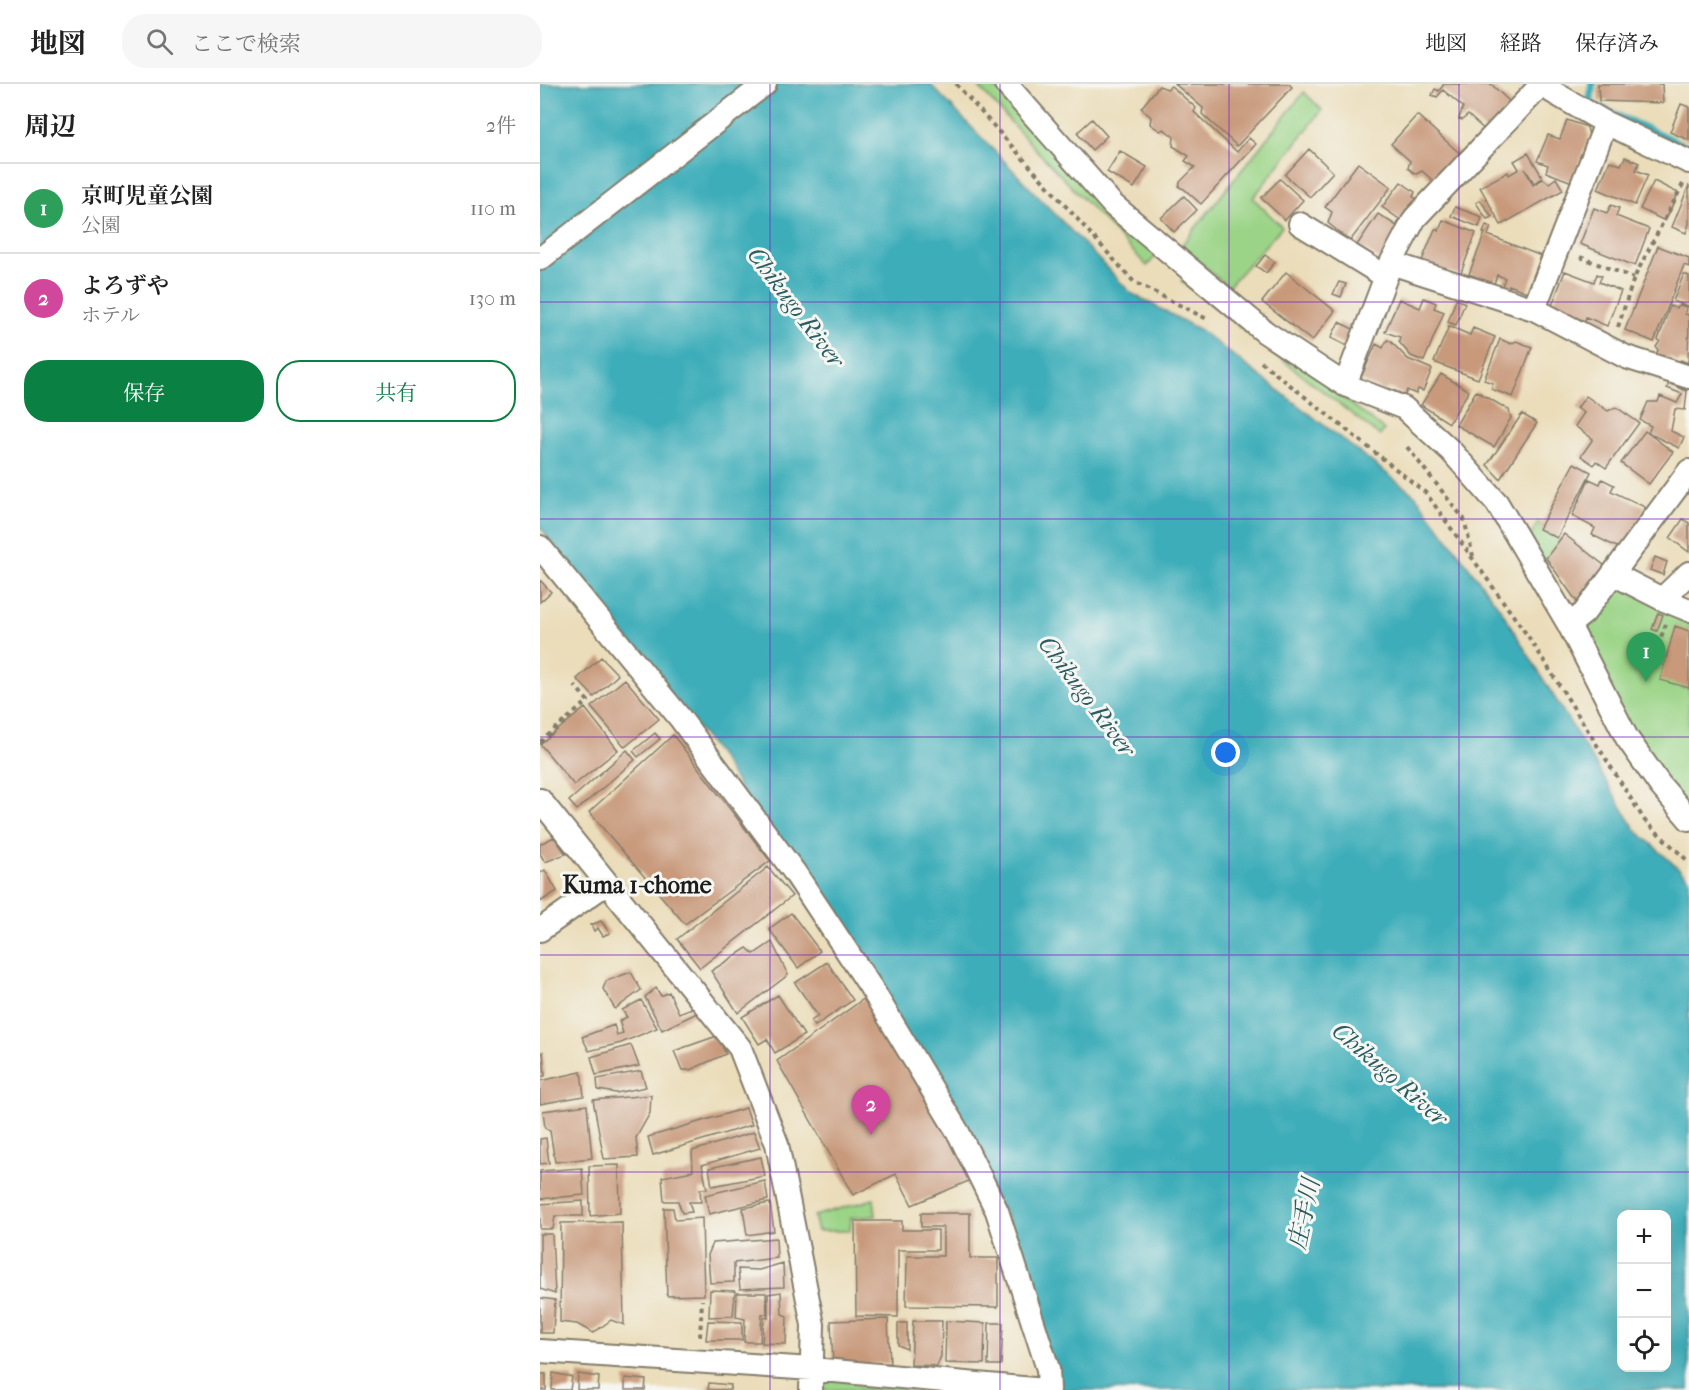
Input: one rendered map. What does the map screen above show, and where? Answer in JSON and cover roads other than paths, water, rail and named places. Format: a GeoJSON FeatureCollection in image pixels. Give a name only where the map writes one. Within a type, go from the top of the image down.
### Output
{"type":"FeatureCollection","features":[{"type":"Feature","properties":{"kind":"street"},"geometry":{"type":"LineString","coordinates":[[540,259],[765,84]]}},
{"type":"Feature","properties":{"kind":"street"},"geometry":{"type":"LineString","coordinates":[[1006,84],[1113,205],[1265,332],[1345,385],[1404,408],[1451,451],[1497,503],[1569,625],[1627,738],[1660,785],[1689,819]]}},
{"type":"Feature","properties":{"kind":"street"},"geometry":{"type":"LineString","coordinates":[[1345,385],[1389,270],[1415,218],[1540,85],[1686,172]]}},
{"type":"Feature","properties":{"kind":"street"},"geometry":{"type":"LineString","coordinates":[[1534,309],[1606,123]]}},
{"type":"Feature","properties":{"kind":"street"},"geometry":{"type":"LineString","coordinates":[[1300,224],[1389,270],[1534,309],[1626,357],[1689,377]]}},
{"type":"Feature","properties":{"kind":"street"},"geometry":{"type":"LineString","coordinates":[[1569,625],[1584,613],[1689,471]]}},
{"type":"Feature","properties":{"kind":"street"},"geometry":{"type":"LineString","coordinates":[[540,547],[680,718],[795,873],[870,986],[960,1134],[997,1211],[1048,1369],[1047,1390],[811,1379],[699,1362],[540,1351]]}},
{"type":"Feature","properties":{"kind":"street"},"geometry":{"type":"LineString","coordinates":[[1662,600],[1689,573]]}},
{"type":"Feature","properties":{"kind":"street"},"geometry":{"type":"LineString","coordinates":[[1613,574],[1662,600],[1689,610]]}},
{"type":"Feature","properties":{"kind":"street"},"geometry":{"type":"LineString","coordinates":[[540,800],[740,1048],[777,1144],[813,1325],[811,1379]]}},
{"type":"Feature","properties":{"kind":"street"},"geometry":{"type":"LineString","coordinates":[[540,930],[607,883]]}},
{"type":"Feature","properties":{"kind":"water"},"geometry":{"type":"Polygon","coordinates":[[[540,84],[930,84],[1131,293],[1200,330],[1416,496],[1501,610],[1635,829],[1689,878],[1689,1390],[1059,1390],[1007,1217],[721,758],[540,527],[540,84]]]}},
{"type":"Feature","properties":{"kind":"waterway"},"geometry":{"type":"LineString","coordinates":[[1592,84],[1590,104],[1689,148]]}},
{"type":"Feature","properties":{"kind":"place","name":"京町児童公園"},"geometry":{"type":"Point","coordinates":[1646,682]}},
{"type":"Feature","properties":{"kind":"place","name":"よろずや"},"geometry":{"type":"Point","coordinates":[871,1135]}},
{"type":"Feature","properties":{"kind":"district","name":"Kuma 1-chome"},"geometry":{"type":"Point","coordinates":[637,885]}},
{"type":"Feature","properties":{"kind":"water label","name":"Chikugo River"},"geometry":{"type":"Point","coordinates":[796,307]}},
{"type":"Feature","properties":{"kind":"water label","name":"Chikugo River"},"geometry":{"type":"Point","coordinates":[1087,696]}},
{"type":"Feature","properties":{"kind":"water label","name":"Chikugo River"},"geometry":{"type":"Point","coordinates":[1390,1074]}},
{"type":"Feature","properties":{"kind":"water label","name":"庄手川"},"geometry":{"type":"Point","coordinates":[1304,1214]}}]}
